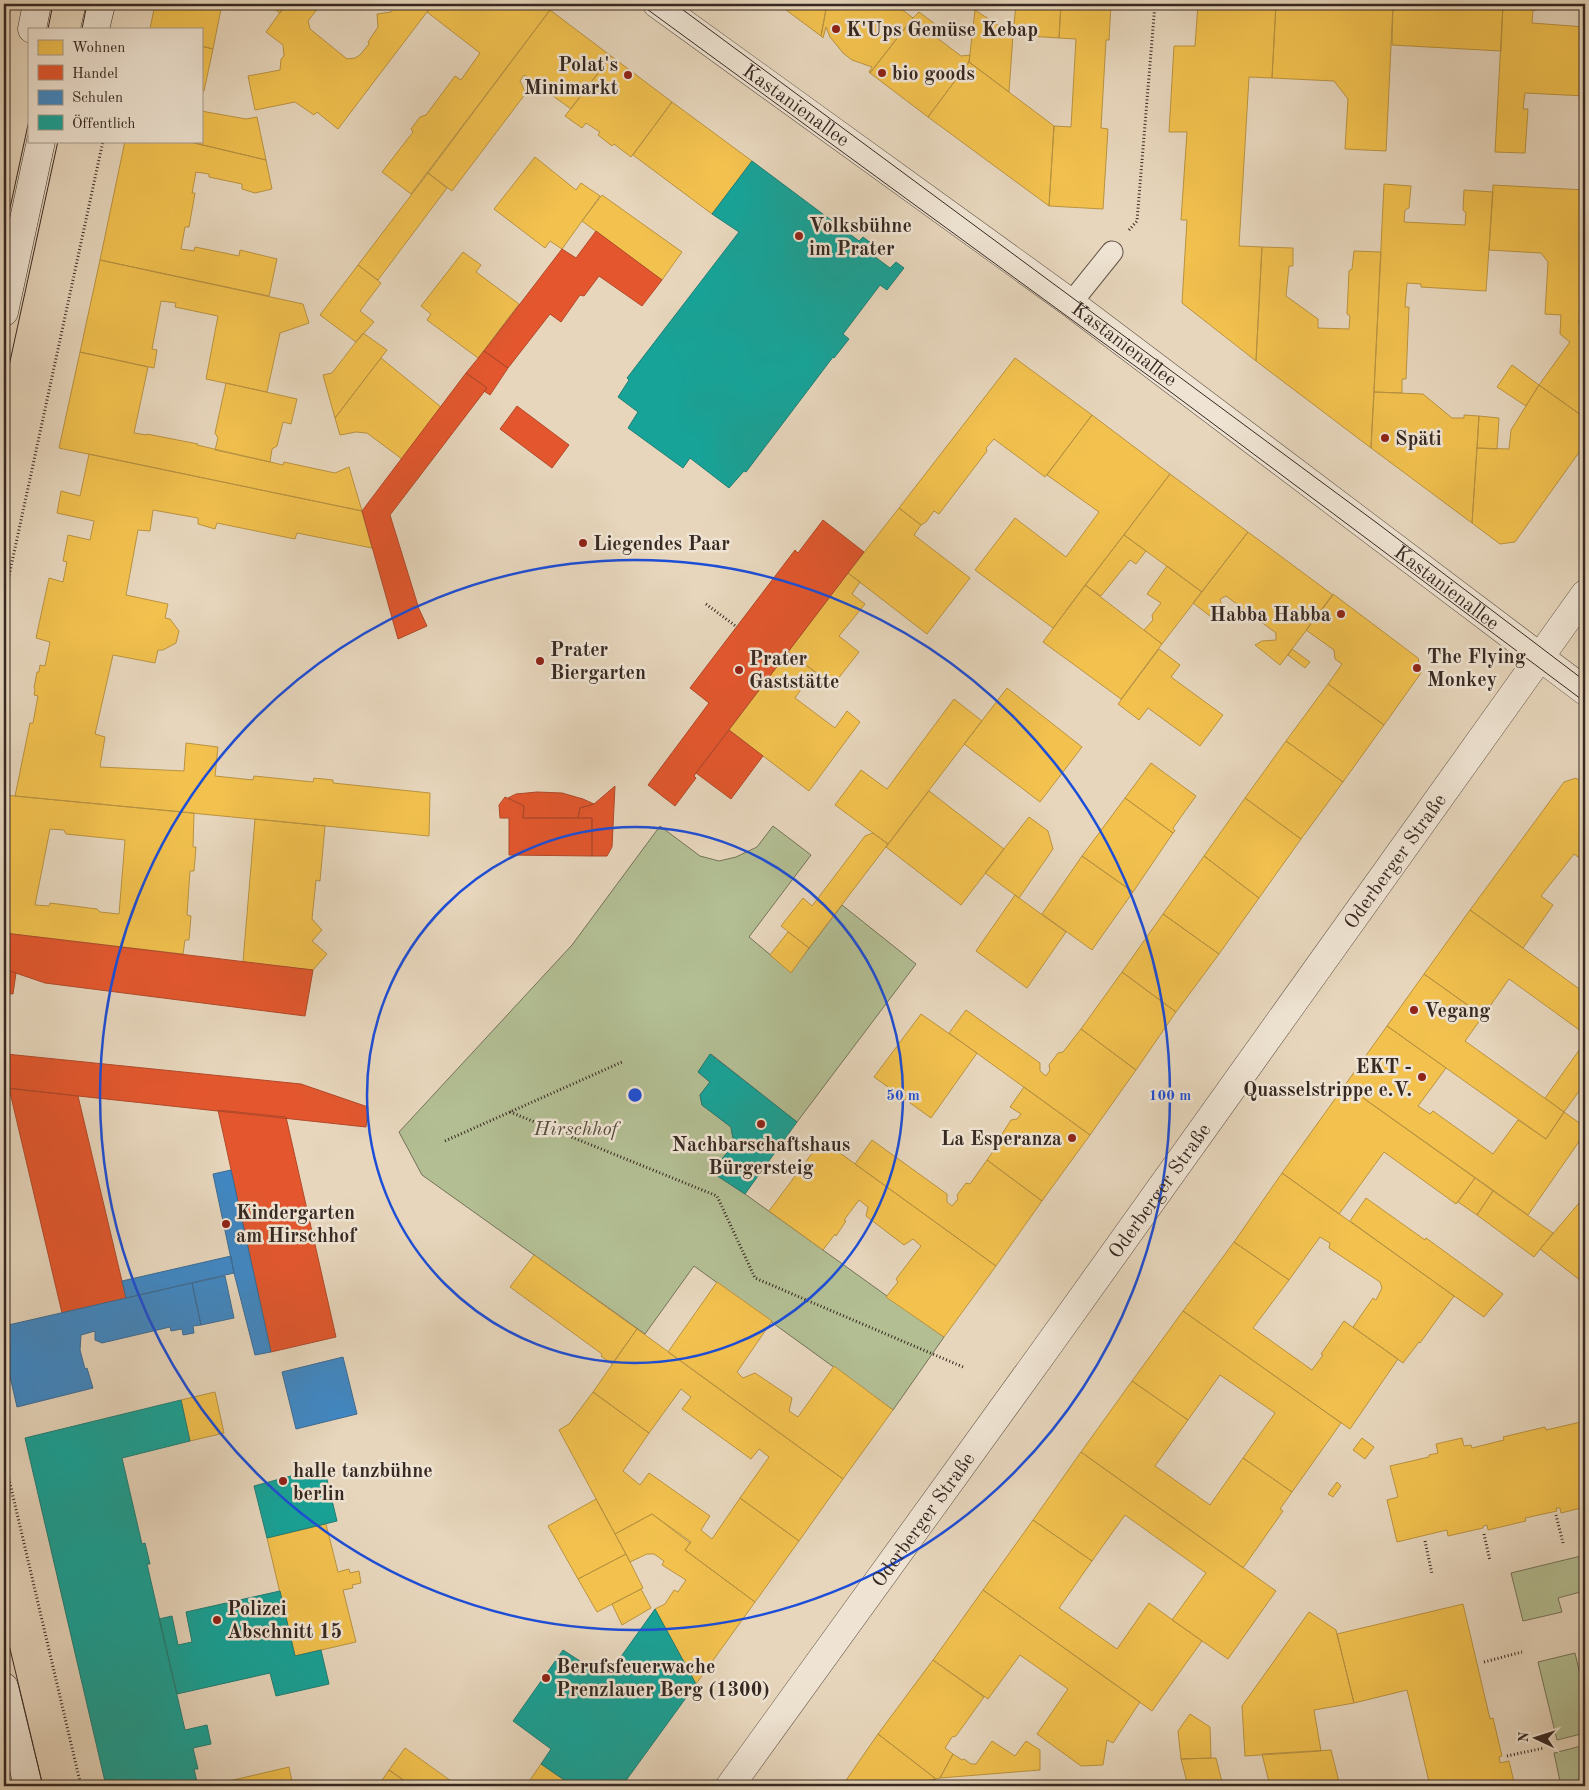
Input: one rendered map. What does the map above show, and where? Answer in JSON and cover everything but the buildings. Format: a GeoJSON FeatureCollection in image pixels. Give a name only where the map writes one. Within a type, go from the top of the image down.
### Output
{"type":"FeatureCollection","features":[{"type":"Feature","properties":{"kind":"street"},"geometry":{"type":"LineString","coordinates":[[32,28],[38,4]]}},
{"type":"Feature","properties":{"kind":"street"},"geometry":{"type":"LineString","coordinates":[[95,28],[100,4]]}},
{"type":"Feature","properties":{"kind":"street","name":"Kastanienallee"},"geometry":{"type":"LineString","coordinates":[[657,4],[1071,303],[1585,692]]}},
{"type":"Feature","properties":{"kind":"street"},"geometry":{"type":"LineString","coordinates":[[4,312],[40,142]]}},
{"type":"Feature","properties":{"kind":"street","name":"Oderberger Straße"},"geometry":{"type":"LineString","coordinates":[[730,1786],[1045,1350],[1585,594]]}},
{"type":"Feature","properties":{"kind":"street"},"geometry":{"type":"LineString","coordinates":[[4,1688],[28,1786]]}},
{"type":"Feature","properties":{"kind":"lane"},"geometry":{"type":"LineString","coordinates":[[1071,303],[1112,252]]}},
{"type":"Feature","properties":{"kind":"path"},"geometry":{"type":"LineString","coordinates":[[1112,252],[1136,221],[1155,4]]}},
{"type":"Feature","properties":{"kind":"path"},"geometry":{"type":"LineString","coordinates":[[4,598],[103,142]]}},
{"type":"Feature","properties":{"kind":"path"},"geometry":{"type":"LineString","coordinates":[[706,604],[737,627]]}},
{"type":"Feature","properties":{"kind":"path"},"geometry":{"type":"LineString","coordinates":[[445,1141],[622,1062]]}},
{"type":"Feature","properties":{"kind":"path"},"geometry":{"type":"LineString","coordinates":[[510,1112],[717,1196],[755,1278],[963,1367]]}},
{"type":"Feature","properties":{"kind":"path"},"geometry":{"type":"LineString","coordinates":[[4,1458],[81,1786]]}},
{"type":"Feature","properties":{"kind":"path"},"geometry":{"type":"LineString","coordinates":[[1556,1515],[1563,1543]]}},
{"type":"Feature","properties":{"kind":"path"},"geometry":{"type":"LineString","coordinates":[[1484,1534],[1490,1560]]}},
{"type":"Feature","properties":{"kind":"path"},"geometry":{"type":"LineString","coordinates":[[1424,1541],[1432,1574]]}},
{"type":"Feature","properties":{"kind":"path"},"geometry":{"type":"LineString","coordinates":[[1484,1662],[1522,1652]]}},
{"type":"Feature","properties":{"kind":"path"},"geometry":{"type":"LineString","coordinates":[[1507,1756],[1544,1748]]}},
{"type":"Feature","properties":{"kind":"green space","name":"Hirschhof"},"geometry":{"type":"Polygon","coordinates":[[[660,826],[700,856],[719,861],[736,857],[757,847],[773,826],[811,855],[749,937],[791,972],[842,905],[916,964],[797,1122],[711,1054],[698,1072],[710,1082],[700,1095],[702,1105],[731,1127],[734,1144],[715,1168],[716,1175],[944,1337],[893,1410],[694,1266],[645,1334],[422,1175],[399,1132],[572,945],[660,826]]]}},
{"type":"Feature","properties":{"kind":"green space"},"geometry":{"type":"Polygon","coordinates":[[[1585,1555],[1585,1594],[1584,1591],[1558,1598],[1562,1612],[1523,1621],[1511,1573],[1585,1555]]]}},
{"type":"Feature","properties":{"kind":"green space"},"geometry":{"type":"Polygon","coordinates":[[[1575,1653],[1585,1696],[1585,1733],[1557,1740],[1538,1662],[1575,1653]]]}},
{"type":"Feature","properties":{"kind":"green space"},"geometry":{"type":"Polygon","coordinates":[[[1585,1745],[1585,1786],[1561,1786],[1554,1753],[1585,1745]]]}},
{"type":"Feature","properties":{"kind":"tram line"},"geometry":{"type":"LineString","coordinates":[[48,28],[53,4]]}},
{"type":"Feature","properties":{"kind":"tram line"},"geometry":{"type":"LineString","coordinates":[[82,28],[87,4]]}},
{"type":"Feature","properties":{"kind":"tram line"},"geometry":{"type":"LineString","coordinates":[[640,4],[1172,393],[1585,702]]}},
{"type":"Feature","properties":{"kind":"tram line"},"geometry":{"type":"LineString","coordinates":[[675,4],[1377,523],[1585,681]]}},
{"type":"Feature","properties":{"kind":"tram line"},"geometry":{"type":"LineString","coordinates":[[4,236],[28,125]]}},
{"type":"Feature","properties":{"kind":"tram line"},"geometry":{"type":"LineString","coordinates":[[4,389],[58,142]]}},
{"type":"Feature","properties":{"kind":"tram line"},"geometry":{"type":"LineString","coordinates":[[4,1624],[43,1786]]}},
{"type":"Feature","properties":{"kind":"tram line"},"geometry":{"type":"LineString","coordinates":[[4,1766],[9,1786]]}},
{"type":"Feature","properties":{"kind":"place","name":"K'Ups Gemüse Kebap"},"geometry":{"type":"Point","coordinates":[836,29]}},
{"type":"Feature","properties":{"kind":"place","name":"bio goods"},"geometry":{"type":"Point","coordinates":[882,73]}},
{"type":"Feature","properties":{"kind":"place","name":"Polat's Minimarkt"},"geometry":{"type":"Point","coordinates":[628,75]}},
{"type":"Feature","properties":{"kind":"place","name":"Volksbühne im Prater"},"geometry":{"type":"Point","coordinates":[799,236]}},
{"type":"Feature","properties":{"kind":"place","name":"Späti"},"geometry":{"type":"Point","coordinates":[1385,438]}},
{"type":"Feature","properties":{"kind":"place","name":"Liegendes Paar"},"geometry":{"type":"Point","coordinates":[583,543]}},
{"type":"Feature","properties":{"kind":"place","name":"Habba Habba"},"geometry":{"type":"Point","coordinates":[1341,614]}},
{"type":"Feature","properties":{"kind":"place","name":"Prater Biergarten"},"geometry":{"type":"Point","coordinates":[540,661]}},
{"type":"Feature","properties":{"kind":"place","name":"The Flying Monkey"},"geometry":{"type":"Point","coordinates":[1417,668]}},
{"type":"Feature","properties":{"kind":"place","name":"Prater Gaststätte"},"geometry":{"type":"Point","coordinates":[739,670]}},
{"type":"Feature","properties":{"kind":"place","name":"Vegang"},"geometry":{"type":"Point","coordinates":[1414,1010]}},
{"type":"Feature","properties":{"kind":"place","name":"EKT - Quasselstrippe e.V."},"geometry":{"type":"Point","coordinates":[1422,1077]}},
{"type":"Feature","properties":{"kind":"place","name":"Nachbarschaftshaus Bürgersteig"},"geometry":{"type":"Point","coordinates":[761,1124]}},
{"type":"Feature","properties":{"kind":"place","name":"La Esperanza"},"geometry":{"type":"Point","coordinates":[1072,1138]}},
{"type":"Feature","properties":{"kind":"place","name":"Kindergarten am Hirschhof"},"geometry":{"type":"Point","coordinates":[226,1224]}},
{"type":"Feature","properties":{"kind":"place","name":"halle tanzbühne berlin"},"geometry":{"type":"Point","coordinates":[283,1481]}},
{"type":"Feature","properties":{"kind":"place","name":"Polizei Abschnitt 15"},"geometry":{"type":"Point","coordinates":[217,1620]}},
{"type":"Feature","properties":{"kind":"place","name":"Berufsfeuerwache Prenzlauer Berg (1300)"},"geometry":{"type":"Point","coordinates":[546,1678]}}]}
